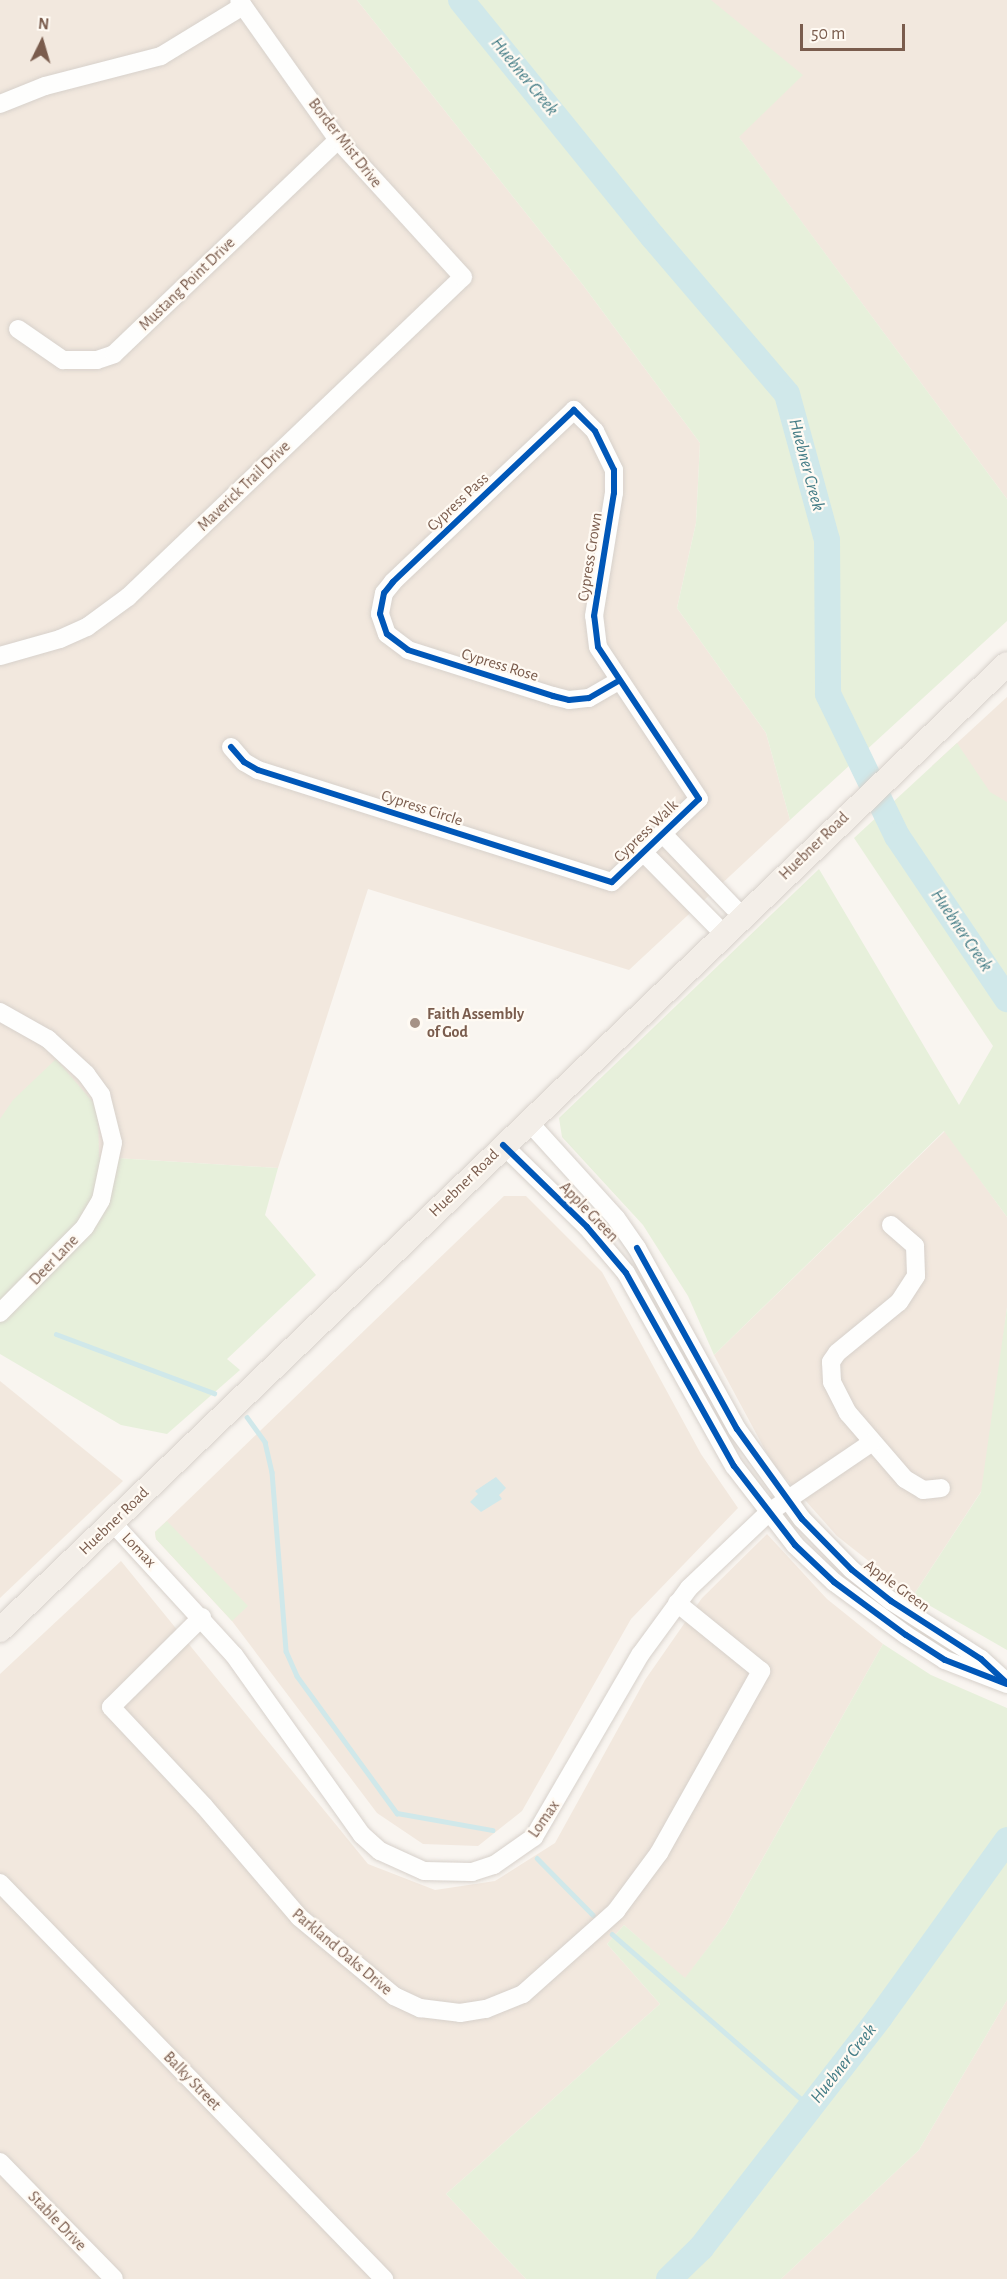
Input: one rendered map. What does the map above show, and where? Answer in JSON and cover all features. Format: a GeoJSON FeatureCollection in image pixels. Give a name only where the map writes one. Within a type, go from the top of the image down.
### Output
{"type":"FeatureCollection","features":[{"type":"Feature","properties":{"kind":"main road","name":"Huebner Road"},"geometry":{"type":"LineString","coordinates":[[0,1630],[741,915],[1007,664]]}},
{"type":"Feature","properties":{"kind":"street"},"geometry":{"type":"LineString","coordinates":[[0,104],[45,87],[161,56],[241,3]]}},
{"type":"Feature","properties":{"kind":"street","name":"Border Mist Drive"},"geometry":{"type":"LineString","coordinates":[[241,3],[338,140],[463,277]]}},
{"type":"Feature","properties":{"kind":"street","name":"Mustang Point Drive"},"geometry":{"type":"LineString","coordinates":[[18,329],[63,360],[97,360],[114,354],[338,140]]}},
{"type":"Feature","properties":{"kind":"street","name":"Maverick Trail Drive"},"geometry":{"type":"LineString","coordinates":[[0,656],[60,639],[87,627],[128,597],[463,277]]}},
{"type":"Feature","properties":{"kind":"street","name":"Cypress Pass"},"geometry":{"type":"LineString","coordinates":[[382,624],[382,600],[393,582],[574,410]]}},
{"type":"Feature","properties":{"kind":"street","name":"Cypress Crown"},"geometry":{"type":"LineString","coordinates":[[574,410],[595,431],[614,470],[614,493],[594,627],[598,647],[618,681],[699,799]]}},
{"type":"Feature","properties":{"kind":"street","name":"Cypress Rose"},"geometry":{"type":"LineString","coordinates":[[382,624],[392,640],[408,650],[569,700],[589,698],[618,681]]}},
{"type":"Feature","properties":{"kind":"street","name":"Cypress Circle"},"geometry":{"type":"LineString","coordinates":[[231,747],[244,762],[258,770],[612,882]]}},
{"type":"Feature","properties":{"kind":"street","name":"Cypress Walk"},"geometry":{"type":"LineString","coordinates":[[612,882],[699,799]]}},
{"type":"Feature","properties":{"kind":"street"},"geometry":{"type":"LineString","coordinates":[[662,833],[741,915]]}},
{"type":"Feature","properties":{"kind":"street"},"geometry":{"type":"LineString","coordinates":[[643,852],[723,933]]}},
{"type":"Feature","properties":{"kind":"street","name":"Deer Lane"},"geometry":{"type":"LineString","coordinates":[[0,1012],[48,1039],[72,1058],[101,1095],[113,1143],[101,1200],[69,1247],[0,1313]]}},
{"type":"Feature","properties":{"kind":"street","name":"Apple Green"},"geometry":{"type":"LineString","coordinates":[[528,1122],[610,1210],[637,1248],[737,1429],[786,1500],[852,1570],[891,1601],[981,1659],[1007,1683]]}},
{"type":"Feature","properties":{"kind":"street","name":"Apple Green"},"geometry":{"type":"LineString","coordinates":[[503,1145],[587,1227],[626,1273],[715,1436],[768,1514],[803,1552],[871,1612],[945,1660],[1007,1683]]}},
{"type":"Feature","properties":{"kind":"street"},"geometry":{"type":"LineString","coordinates":[[891,1225],[915,1246],[916,1276],[898,1302],[837,1353],[830,1369],[838,1395],[871,1443],[913,1485],[922,1490],[941,1488]]}},
{"type":"Feature","properties":{"kind":"street","name":"Lomax"},"geometry":{"type":"LineString","coordinates":[[112,1522],[202,1617],[234,1655],[362,1835],[401,1863],[448,1874],[494,1865],[534,1837],[640,1655],[677,1603],[768,1514],[871,1443]]}},
{"type":"Feature","properties":{"kind":"street","name":"Parkland Oaks Drive"},"geometry":{"type":"LineString","coordinates":[[202,1617],[111,1707],[204,1806],[299,1917],[394,1996],[420,2008],[460,2013],[486,2009],[523,1994],[616,1911],[659,1852],[761,1671],[677,1603]]}},
{"type":"Feature","properties":{"kind":"street","name":"Balky Street"},"geometry":{"type":"LineString","coordinates":[[0,1883],[384,2279]]}},
{"type":"Feature","properties":{"kind":"street","name":"Stable Drive"},"geometry":{"type":"LineString","coordinates":[[0,2162],[114,2279]]}},
{"type":"Feature","properties":{"kind":"shaded area"},"geometry":{"type":"Polygon","coordinates":[[[0,0],[357,0],[583,285],[700,443],[696,523],[677,608],[766,733],[790,820],[629,970],[368,889],[278,1168],[99,1157],[0,1302],[0,0]]]}},
{"type":"Feature","properties":{"kind":"shaded area"},"geometry":{"type":"Polygon","coordinates":[[[711,0],[1007,0],[1007,499],[738,136],[711,0]]]}},
{"type":"Feature","properties":{"kind":"shaded area"},"geometry":{"type":"Polygon","coordinates":[[[1007,697],[1007,898],[932,766],[1007,697]]]}},
{"type":"Feature","properties":{"kind":"shaded area"},"geometry":{"type":"Polygon","coordinates":[[[945,1131],[1007,1217],[1007,1307],[986,1484],[913,1596],[837,1536],[772,1463],[714,1355],[945,1131]]]}},
{"type":"Feature","properties":{"kind":"shaded area"},"geometry":{"type":"Polygon","coordinates":[[[504,1196],[526,1196],[602,1272],[701,1454],[738,1508],[631,1619],[522,1811],[478,1846],[423,1844],[377,1813],[232,1621],[156,1539],[155,1532],[504,1196]]]}},
{"type":"Feature","properties":{"kind":"shaded area"},"geometry":{"type":"Polygon","coordinates":[[[0,1381],[123,1481],[0,1598],[0,1381]]]}},
{"type":"Feature","properties":{"kind":"shaded area"},"geometry":{"type":"Polygon","coordinates":[[[767,1534],[827,1599],[883,1644],[726,1924],[685,1979],[624,1925],[607,1944],[660,2004],[446,2194],[526,2279],[0,2279],[0,1674],[121,1561],[368,1864],[435,1890],[495,1881],[555,1843],[645,1680],[702,1598],[767,1534]]]}},
{"type":"Feature","properties":{"kind":"shaded area"},"geometry":{"type":"Polygon","coordinates":[[[1007,2000],[1007,2279],[781,2279],[919,2150],[1007,2000]]]}},
{"type":"Feature","properties":{"kind":"green space"},"geometry":{"type":"Polygon","coordinates":[[[357,0],[711,0],[803,75],[739,137],[1007,499],[1007,621],[790,820],[766,733],[677,608],[696,523],[700,443],[583,285],[357,0]]]}},
{"type":"Feature","properties":{"kind":"green space"},"geometry":{"type":"Polygon","coordinates":[[[957,743],[990,792],[1007,802],[1007,1217],[944,1131],[714,1355],[688,1296],[643,1225],[562,1137],[559,1118],[819,869],[959,1105],[993,1046],[854,838],[957,743]]]}},
{"type":"Feature","properties":{"kind":"green space"},"geometry":{"type":"Polygon","coordinates":[[[56,1059],[98,1108],[99,1157],[278,1168],[265,1215],[316,1275],[227,1359],[240,1370],[167,1434],[121,1425],[0,1354],[0,1119],[13,1100],[56,1059]]]}},
{"type":"Feature","properties":{"kind":"green space"},"geometry":{"type":"Polygon","coordinates":[[[1007,1307],[1007,1650],[913,1596],[981,1492],[1007,1307]]]}},
{"type":"Feature","properties":{"kind":"green space"},"geometry":{"type":"Polygon","coordinates":[[[167,1521],[248,1606],[232,1621],[156,1539],[155,1532],[167,1521]]]}},
{"type":"Feature","properties":{"kind":"green space"},"geometry":{"type":"Polygon","coordinates":[[[883,1644],[931,1675],[1007,1708],[1007,2000],[919,2150],[781,2279],[526,2279],[446,2194],[660,2004],[607,1944],[624,1925],[685,1978],[726,1924],[883,1644]]]}},
{"type":"Feature","properties":{"kind":"water"},"geometry":{"type":"Polygon","coordinates":[[[496,1477],[506,1488],[499,1495],[502,1499],[481,1512],[470,1502],[478,1494],[475,1491],[496,1477]]]}},
{"type":"Feature","properties":{"kind":"waterway","name":"Huebner Creek"},"geometry":{"type":"LineString","coordinates":[[461,0],[653,237],[787,394],[827,540],[828,694],[897,836],[1007,999]]}},
{"type":"Feature","properties":{"kind":"waterway"},"geometry":{"type":"LineString","coordinates":[[56,1334],[214,1393]]}},
{"type":"Feature","properties":{"kind":"waterway"},"geometry":{"type":"LineString","coordinates":[[247,1417],[265,1442],[272,1472],[286,1651],[297,1676],[397,1813],[492,1830]]}},
{"type":"Feature","properties":{"kind":"waterway","name":"Huebner Creek"},"geometry":{"type":"LineString","coordinates":[[669,2279],[701,2248],[880,2017],[1007,1840]]}},
{"type":"Feature","properties":{"kind":"waterway"},"geometry":{"type":"LineString","coordinates":[[537,1858],[593,1915]]}},
{"type":"Feature","properties":{"kind":"waterway"},"geometry":{"type":"LineString","coordinates":[[612,1934],[810,2107]]}},
{"type":"Feature","properties":{"kind":"cycle path"},"geometry":{"type":"LineString","coordinates":[[231,747],[244,762],[258,770],[612,882],[699,799],[598,647],[594,616],[614,493],[614,470],[595,431],[574,410],[393,582],[384,593],[380,614],[387,634],[408,650],[553,696],[569,700],[589,698],[618,681]]}},
{"type":"Feature","properties":{"kind":"cycle path"},"geometry":{"type":"LineString","coordinates":[[503,1145],[587,1227],[626,1273],[734,1466],[795,1545],[834,1582],[906,1635],[945,1660],[1007,1684]]}},
{"type":"Feature","properties":{"kind":"cycle path"},"geometry":{"type":"LineString","coordinates":[[637,1248],[737,1429],[802,1519],[852,1570],[891,1601],[981,1659],[1005,1681]]}},
{"type":"Feature","properties":{"kind":"place","name":"Faith Assembly of God"},"geometry":{"type":"Point","coordinates":[415,1023]}}]}
